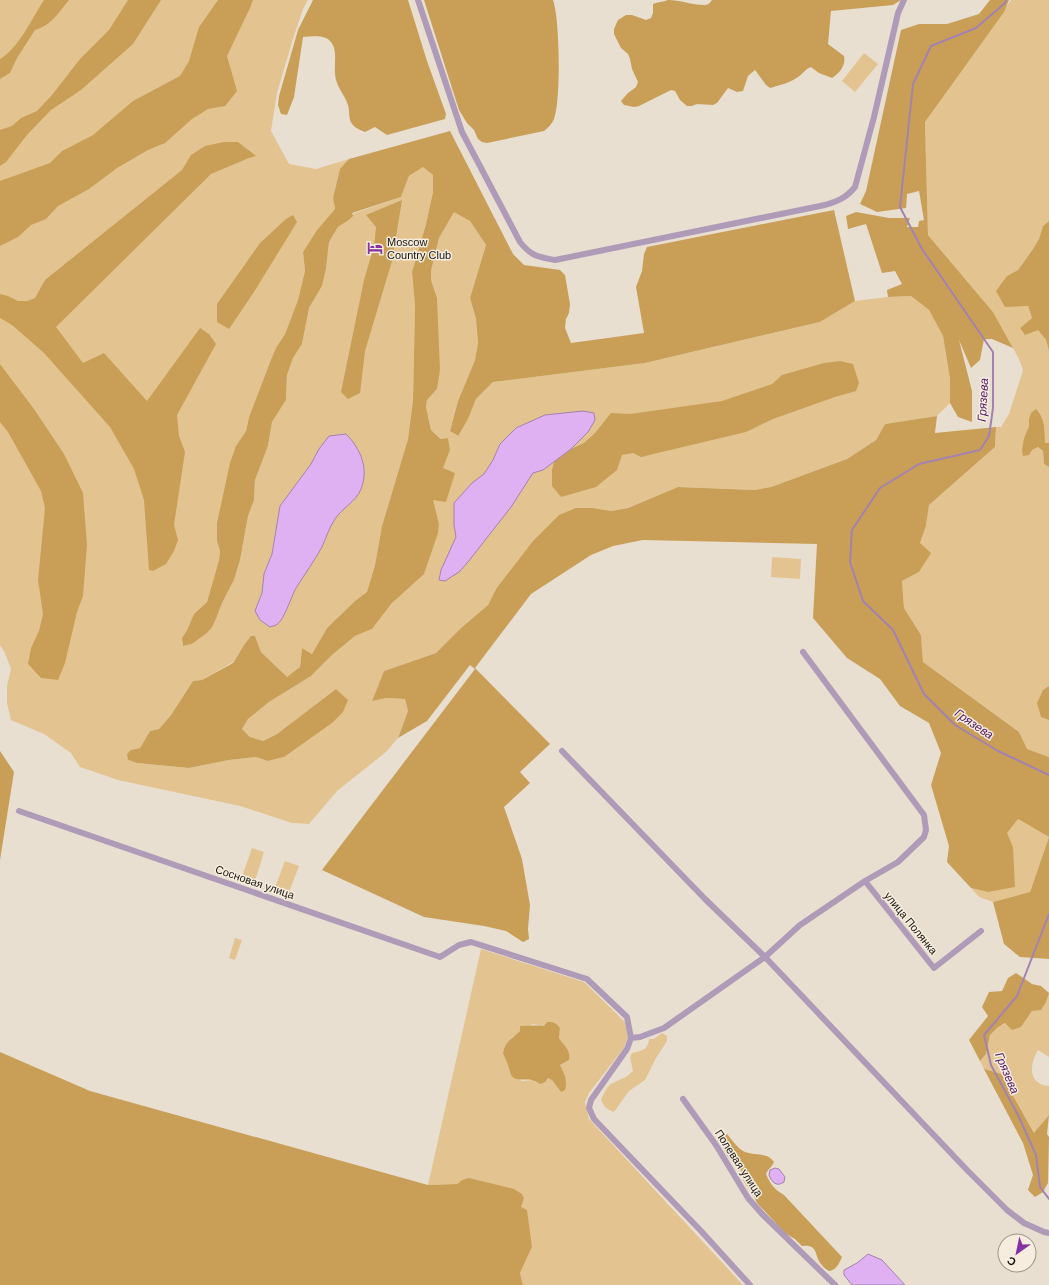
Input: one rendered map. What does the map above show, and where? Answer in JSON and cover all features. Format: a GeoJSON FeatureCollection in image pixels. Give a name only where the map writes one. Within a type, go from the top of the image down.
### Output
{"type":"FeatureCollection","features":[{"type":"Feature","properties":{"kind":"street"},"geometry":{"type":"LineString","coordinates":[[418,0],[462,132],[525,250],[536,257],[555,260],[839,201],[849,194],[855,187],[874,117],[898,13],[904,0]]}},
{"type":"Feature","properties":{"kind":"street"},"geometry":{"type":"LineString","coordinates":[[750,1285],[701,1230],[594,1119],[589,1108],[590,1100],[627,1050],[631,1038],[640,1037],[664,1028],[765,957],[800,925],[865,881],[898,862],[924,837],[926,830],[924,814],[803,652]]}},
{"type":"Feature","properties":{"kind":"street"},"geometry":{"type":"LineString","coordinates":[[562,751],[705,898],[765,957],[967,1170],[1007,1210],[1024,1223],[1049,1233]]}},
{"type":"Feature","properties":{"kind":"street","name":"Сосновая улица"},"geometry":{"type":"LineString","coordinates":[[19,811],[440,957],[459,945],[471,942],[587,979],[627,1017],[631,1038]]}},
{"type":"Feature","properties":{"kind":"street","name":"улица Полянка"},"geometry":{"type":"LineString","coordinates":[[865,881],[934,968],[981,931]]}},
{"type":"Feature","properties":{"kind":"street","name":"Полевая улица"},"geometry":{"type":"LineString","coordinates":[[682,1099],[716,1145],[748,1198],[768,1220],[835,1285]]}},
{"type":"Feature","properties":{"kind":"shaded area","name":"Moscow Country Club"},"geometry":{"type":"Polygon","coordinates":[[[0,0],[308,0],[303,9],[292,42],[277,93],[271,131],[289,164],[316,169],[349,159],[340,170],[333,198],[335,209],[317,230],[303,252],[305,271],[298,300],[285,334],[272,357],[249,417],[246,431],[236,446],[217,541],[220,551],[219,560],[207,602],[194,614],[182,638],[183,646],[192,644],[207,633],[216,619],[222,603],[234,580],[240,560],[248,516],[254,500],[255,480],[268,446],[272,422],[286,400],[287,375],[293,358],[302,344],[309,308],[322,286],[326,269],[329,242],[338,227],[349,220],[352,214],[401,197],[409,176],[423,167],[433,175],[433,192],[426,224],[412,272],[415,305],[413,400],[408,439],[382,526],[375,565],[367,593],[355,601],[327,628],[312,654],[302,648],[300,667],[287,678],[261,652],[255,636],[244,645],[233,662],[202,680],[193,681],[171,715],[159,729],[150,731],[140,748],[131,750],[128,760],[137,763],[189,768],[229,760],[256,757],[269,761],[284,757],[336,689],[277,734],[263,741],[250,737],[242,729],[248,719],[269,702],[311,676],[332,655],[355,636],[372,629],[405,589],[439,524],[432,499],[455,473],[442,469],[450,450],[448,438],[442,439],[431,430],[426,407],[427,400],[437,389],[437,298],[431,280],[431,271],[439,238],[454,211],[470,221],[486,245],[470,298],[476,319],[478,343],[475,360],[458,401],[450,431],[457,436],[468,419],[476,399],[493,382],[645,363],[820,322],[855,301],[888,297],[911,296],[929,310],[943,336],[950,379],[950,403],[937,416],[885,424],[876,440],[847,459],[771,487],[754,490],[678,487],[628,508],[610,511],[593,508],[496,589],[488,605],[461,628],[436,653],[384,671],[372,701],[387,698],[405,699],[408,711],[398,738],[386,752],[337,791],[309,824],[292,823],[240,806],[118,780],[80,767],[71,753],[44,734],[11,720],[7,703],[7,686],[11,669],[5,653],[0,645],[0,0]]]}},
{"type":"Feature","properties":{"kind":"shaded area"},"geometry":{"type":"Polygon","coordinates":[[[44,0],[69,0],[50,22],[35,30],[17,58],[10,73],[0,79],[0,59],[13,48],[25,32],[44,0]]]}},
{"type":"Feature","properties":{"kind":"shaded area"},"geometry":{"type":"Polygon","coordinates":[[[128,0],[161,0],[133,44],[81,90],[51,110],[27,135],[6,162],[0,166],[0,130],[12,126],[21,118],[37,111],[52,95],[80,59],[109,30],[128,0]]]}},
{"type":"Feature","properties":{"kind":"shaded area"},"geometry":{"type":"Polygon","coordinates":[[[218,0],[253,0],[227,56],[237,91],[225,106],[208,109],[192,119],[165,143],[148,150],[117,168],[89,189],[58,206],[46,219],[31,225],[18,237],[0,246],[0,181],[50,163],[62,151],[93,135],[133,101],[180,76],[189,61],[199,27],[218,0]]]}},
{"type":"Feature","properties":{"kind":"shaded area"},"geometry":{"type":"Polygon","coordinates":[[[313,0],[408,0],[427,61],[446,114],[445,119],[387,135],[375,127],[365,132],[356,128],[351,122],[348,105],[336,79],[334,48],[330,41],[324,37],[317,36],[303,37],[294,97],[287,115],[281,114],[278,105],[279,96],[298,30],[313,0]]]}},
{"type":"Feature","properties":{"kind":"shaded area"},"geometry":{"type":"Polygon","coordinates":[[[424,0],[553,0],[557,24],[559,60],[558,95],[554,119],[544,131],[487,143],[478,139],[474,130],[467,123],[459,110],[424,0]]]}},
{"type":"Feature","properties":{"kind":"shaded area"},"geometry":{"type":"Polygon","coordinates":[[[668,0],[707,5],[712,0],[901,0],[893,5],[831,11],[828,44],[844,56],[842,68],[838,74],[832,78],[819,73],[811,67],[792,81],[770,88],[755,70],[748,76],[743,91],[737,92],[728,88],[717,103],[713,105],[697,104],[687,106],[680,100],[675,91],[671,90],[639,106],[634,107],[624,105],[621,101],[636,87],[638,82],[632,69],[628,54],[621,48],[614,34],[614,29],[618,20],[626,15],[632,15],[646,20],[651,18],[653,13],[653,4],[668,0]]]}},
{"type":"Feature","properties":{"kind":"shaded area"},"geometry":{"type":"Polygon","coordinates":[[[990,0],[1009,0],[1004,12],[925,122],[928,235],[993,312],[1013,348],[992,339],[984,339],[980,360],[971,368],[959,340],[972,391],[972,422],[958,417],[950,403],[950,379],[943,336],[929,310],[911,296],[888,297],[887,290],[902,284],[895,271],[882,273],[866,224],[848,229],[846,216],[856,212],[889,218],[910,218],[907,227],[918,227],[919,221],[924,220],[919,191],[907,194],[906,208],[877,212],[860,204],[866,191],[901,30],[919,24],[947,24],[979,14],[990,0]]]}},
{"type":"Feature","properties":{"kind":"shaded area"},"geometry":{"type":"Polygon","coordinates":[[[1011,0],[1049,0],[1049,221],[1043,226],[1039,239],[1018,270],[1007,276],[1028,306],[1032,318],[1020,328],[1038,330],[1046,340],[1049,351],[1049,443],[1045,443],[1045,429],[1031,413],[1029,426],[1024,438],[1032,450],[1038,447],[1043,451],[1044,464],[1049,467],[1049,686],[1040,696],[1040,703],[1041,717],[1049,720],[1049,757],[1026,749],[1019,732],[923,662],[921,635],[904,608],[902,581],[919,572],[920,543],[926,526],[929,505],[995,447],[996,427],[1001,427],[1009,414],[1023,370],[1019,359],[993,312],[928,235],[925,122],[1011,0]]]}},
{"type":"Feature","properties":{"kind":"shaded area"},"geometry":{"type":"Polygon","coordinates":[[[864,53],[878,64],[855,92],[842,81],[864,53]]]}},
{"type":"Feature","properties":{"kind":"shaded area"},"geometry":{"type":"Polygon","coordinates":[[[450,131],[513,254],[524,265],[560,270],[565,275],[570,304],[565,328],[571,343],[644,333],[636,287],[642,271],[644,254],[647,247],[834,210],[855,301],[820,322],[645,363],[493,382],[476,399],[468,419],[458,436],[450,431],[458,401],[475,360],[478,343],[476,319],[470,298],[486,245],[470,221],[454,212],[439,238],[431,271],[431,280],[437,298],[440,370],[437,389],[427,400],[426,407],[431,430],[441,439],[448,438],[450,450],[443,468],[455,473],[446,502],[433,500],[439,524],[438,533],[424,574],[392,603],[372,629],[355,636],[332,655],[311,676],[269,702],[248,719],[242,729],[250,737],[263,741],[277,734],[336,689],[348,700],[343,712],[332,723],[284,757],[268,761],[256,757],[229,760],[189,768],[137,763],[128,760],[127,754],[131,750],[140,748],[150,731],[159,729],[171,715],[193,681],[202,680],[233,663],[251,636],[255,636],[261,652],[287,677],[300,667],[302,648],[312,654],[327,628],[355,601],[367,592],[375,565],[382,526],[408,439],[413,400],[415,305],[412,272],[426,224],[433,192],[433,175],[423,167],[409,176],[401,197],[352,213],[353,216],[338,227],[329,242],[326,269],[322,286],[309,308],[302,344],[293,358],[287,375],[286,400],[272,422],[268,446],[255,480],[254,500],[248,516],[240,560],[234,580],[212,627],[207,633],[192,644],[183,646],[182,638],[194,614],[207,602],[219,560],[220,551],[217,541],[217,523],[230,463],[236,446],[246,431],[249,417],[272,357],[285,334],[298,300],[305,271],[303,252],[317,230],[335,209],[333,198],[340,169],[349,159],[450,131]]]}},
{"type":"Feature","properties":{"kind":"shaded area"},"geometry":{"type":"Polygon","coordinates":[[[224,142],[238,142],[256,156],[211,174],[56,327],[83,363],[104,353],[147,401],[200,328],[209,334],[216,344],[177,415],[179,436],[185,452],[174,525],[178,540],[174,551],[166,564],[153,571],[149,570],[144,500],[134,469],[110,427],[44,353],[12,325],[0,318],[0,294],[18,301],[27,301],[35,298],[45,280],[182,170],[191,155],[205,146],[224,142]]]}},
{"type":"Feature","properties":{"kind":"shaded area"},"geometry":{"type":"Polygon","coordinates":[[[402,200],[392,261],[365,351],[360,393],[348,399],[341,392],[364,280],[374,246],[376,227],[366,215],[402,200]]]}},
{"type":"Feature","properties":{"kind":"shaded area"},"geometry":{"type":"Polygon","coordinates":[[[293,215],[297,222],[254,292],[229,329],[217,322],[217,304],[260,243],[286,219],[293,215]]]}},
{"type":"Feature","properties":{"kind":"shaded area"},"geometry":{"type":"Polygon","coordinates":[[[1049,221],[1049,351],[1046,340],[1038,330],[1025,335],[1020,328],[1032,318],[1028,306],[1005,307],[996,291],[1007,276],[1018,270],[1039,239],[1043,226],[1049,221]]]}},
{"type":"Feature","properties":{"kind":"shaded area"},"geometry":{"type":"Polygon","coordinates":[[[840,361],[853,364],[859,383],[856,391],[773,419],[746,432],[641,457],[633,453],[622,455],[617,470],[596,487],[561,497],[552,486],[552,470],[554,462],[571,449],[584,443],[595,433],[611,413],[630,414],[722,401],[772,384],[782,375],[824,363],[840,361]]]}},
{"type":"Feature","properties":{"kind":"shaded area"},"geometry":{"type":"Polygon","coordinates":[[[0,364],[34,409],[64,454],[83,493],[87,545],[83,596],[77,612],[65,663],[58,680],[41,678],[28,664],[31,648],[39,631],[43,614],[38,580],[45,508],[41,491],[8,432],[0,422],[0,364]]]}},
{"type":"Feature","properties":{"kind":"shaded area"},"geometry":{"type":"Polygon","coordinates":[[[1036,409],[1043,421],[1045,429],[1045,443],[1049,443],[1049,467],[1044,464],[1043,451],[1038,447],[1032,450],[1029,455],[1023,456],[1022,450],[1024,438],[1029,426],[1029,419],[1031,413],[1036,409]]]}},
{"type":"Feature","properties":{"kind":"shaded area"},"geometry":{"type":"Polygon","coordinates":[[[583,411],[594,413],[595,420],[588,432],[571,449],[543,470],[533,473],[511,507],[468,562],[459,572],[445,581],[439,580],[441,570],[456,537],[454,525],[454,503],[472,483],[484,474],[493,460],[500,444],[516,428],[545,415],[583,411]]]}},
{"type":"Feature","properties":{"kind":"shaded area"},"geometry":{"type":"Polygon","coordinates":[[[937,416],[935,433],[996,427],[995,447],[929,505],[926,526],[920,543],[931,553],[919,572],[902,581],[904,608],[921,635],[923,662],[1019,732],[1027,749],[1049,757],[1049,837],[1018,819],[1007,833],[1013,847],[1015,887],[988,892],[971,888],[947,862],[949,846],[931,785],[941,753],[929,723],[900,706],[880,679],[847,658],[813,618],[817,544],[643,540],[613,546],[591,555],[531,594],[475,668],[550,744],[520,772],[530,783],[504,807],[522,859],[530,905],[528,929],[529,939],[523,942],[506,931],[484,926],[424,917],[322,870],[475,669],[470,665],[427,721],[398,738],[408,711],[405,699],[387,698],[372,701],[384,671],[436,653],[461,628],[488,605],[496,589],[533,541],[559,515],[576,508],[593,508],[611,511],[628,508],[678,487],[754,490],[771,487],[847,459],[876,440],[885,424],[937,416]]]}},
{"type":"Feature","properties":{"kind":"shaded area"},"geometry":{"type":"Polygon","coordinates":[[[346,434],[356,446],[364,467],[361,489],[356,498],[338,515],[333,522],[322,547],[296,588],[282,619],[276,625],[270,627],[260,620],[255,611],[262,593],[264,574],[272,554],[280,506],[311,464],[319,449],[329,436],[346,434]]]}},
{"type":"Feature","properties":{"kind":"shaded area"},"geometry":{"type":"Polygon","coordinates":[[[772,557],[801,559],[800,579],[771,577],[772,557]]]}},
{"type":"Feature","properties":{"kind":"shaded area"},"geometry":{"type":"Polygon","coordinates":[[[1049,686],[1049,720],[1041,717],[1037,703],[1043,690],[1049,686]]]}},
{"type":"Feature","properties":{"kind":"shaded area"},"geometry":{"type":"Polygon","coordinates":[[[0,751],[14,772],[0,860],[0,751]]]}},
{"type":"Feature","properties":{"kind":"shaded area"},"geometry":{"type":"Polygon","coordinates":[[[1018,819],[1049,837],[1030,892],[993,902],[979,897],[971,888],[988,892],[1013,847],[1006,833],[1018,819]]]}},
{"type":"Feature","properties":{"kind":"shaded area"},"geometry":{"type":"Polygon","coordinates":[[[1049,837],[1049,959],[1020,957],[1004,944],[993,902],[1030,892],[1049,837]]]}},
{"type":"Feature","properties":{"kind":"shaded area"},"geometry":{"type":"Polygon","coordinates":[[[252,848],[264,852],[255,881],[242,877],[252,848]]]}},
{"type":"Feature","properties":{"kind":"shaded area"},"geometry":{"type":"Polygon","coordinates":[[[285,861],[299,866],[288,895],[274,890],[285,861]]]}},
{"type":"Feature","properties":{"kind":"shaded area"},"geometry":{"type":"Polygon","coordinates":[[[235,938],[242,940],[235,960],[229,958],[235,938]]]}},
{"type":"Feature","properties":{"kind":"shaded area"},"geometry":{"type":"Polygon","coordinates":[[[481,949],[584,982],[625,1022],[628,1037],[623,1049],[589,1093],[585,1102],[589,1119],[743,1285],[523,1285],[520,1273],[532,1247],[521,1207],[504,1187],[491,1185],[478,1180],[462,1180],[457,1184],[428,1185],[481,949]],[[547,1022],[544,1026],[533,1024],[520,1031],[512,1037],[503,1054],[508,1062],[510,1072],[522,1081],[532,1080],[536,1083],[548,1078],[552,1080],[561,1092],[564,1074],[560,1065],[569,1060],[559,1038],[559,1026],[553,1022],[547,1022]]]}},
{"type":"Feature","properties":{"kind":"shaded area"},"geometry":{"type":"Polygon","coordinates":[[[1016,973],[1032,984],[1041,986],[1049,993],[1046,1002],[1041,1010],[1032,1011],[1021,1027],[1012,1030],[1005,1023],[997,1028],[990,1035],[986,1054],[980,1061],[969,1040],[988,1016],[982,1007],[989,992],[1002,991],[1008,978],[1016,973]]]}},
{"type":"Feature","properties":{"kind":"shaded area"},"geometry":{"type":"Polygon","coordinates":[[[1049,992],[1049,1057],[1038,1050],[1033,1062],[1032,1073],[1037,1082],[1049,1086],[1049,1116],[1035,1134],[1002,1074],[984,1069],[980,1061],[986,1054],[990,1035],[997,1028],[1006,1023],[1021,1027],[1032,1011],[1049,992]]]}},
{"type":"Feature","properties":{"kind":"shaded area"},"geometry":{"type":"Polygon","coordinates":[[[547,1022],[554,1023],[560,1028],[559,1038],[569,1053],[569,1060],[560,1065],[566,1080],[565,1090],[561,1092],[552,1080],[548,1078],[541,1084],[532,1080],[513,1078],[503,1054],[507,1043],[520,1031],[520,1026],[544,1026],[547,1022]]]}},
{"type":"Feature","properties":{"kind":"shaded area"},"geometry":{"type":"Polygon","coordinates":[[[662,1033],[667,1036],[667,1041],[656,1058],[645,1080],[629,1091],[614,1112],[607,1109],[601,1099],[611,1084],[626,1077],[633,1071],[630,1057],[632,1053],[639,1052],[646,1048],[649,1039],[654,1039],[662,1033]]]}},
{"type":"Feature","properties":{"kind":"shaded area"},"geometry":{"type":"Polygon","coordinates":[[[0,1052],[90,1091],[428,1185],[457,1184],[462,1180],[469,1178],[514,1189],[522,1194],[524,1198],[521,1207],[527,1210],[532,1247],[520,1273],[523,1285],[0,1285],[0,1052]]]}},
{"type":"Feature","properties":{"kind":"shaded area"},"geometry":{"type":"Polygon","coordinates":[[[984,1069],[1002,1074],[1034,1133],[1049,1115],[1047,1134],[1049,1137],[1048,1183],[1043,1192],[1035,1197],[1028,1190],[1033,1175],[1023,1143],[984,1069]]]}},
{"type":"Feature","properties":{"kind":"shaded area"},"geometry":{"type":"Polygon","coordinates":[[[727,1134],[742,1151],[765,1155],[774,1162],[766,1174],[769,1181],[775,1189],[784,1195],[842,1257],[835,1268],[829,1271],[825,1268],[819,1261],[814,1249],[807,1246],[802,1246],[795,1239],[786,1234],[757,1203],[753,1194],[744,1182],[740,1168],[729,1158],[724,1150],[721,1140],[722,1136],[727,1134]]]}},
{"type":"Feature","properties":{"kind":"shaded area"},"geometry":{"type":"Polygon","coordinates":[[[775,1168],[779,1169],[785,1177],[784,1182],[777,1184],[772,1180],[769,1175],[770,1170],[775,1168]]]}},
{"type":"Feature","properties":{"kind":"shaded area"},"geometry":{"type":"Polygon","coordinates":[[[868,1254],[882,1260],[905,1285],[852,1285],[844,1275],[844,1270],[857,1263],[868,1254]]]}},
{"type":"Feature","properties":{"kind":"waterway","name":"Грязева"},"geometry":{"type":"LineString","coordinates":[[1006,0],[1005,3],[976,28],[931,46],[913,84],[900,207],[922,249],[993,352],[993,408],[989,436],[980,450],[919,464],[880,488],[852,530],[850,562],[863,601],[893,630],[924,694],[955,725],[998,751],[1049,775]]}},
{"type":"Feature","properties":{"kind":"waterway","name":"Грязева"},"geometry":{"type":"LineString","coordinates":[[1049,914],[1017,996],[984,1035],[991,1065],[1019,1117],[1036,1155],[1040,1187],[1049,1199]]}},
{"type":"Feature","properties":{"kind":"place","name":"Moscow Country Club"},"geometry":{"type":"Point","coordinates":[375,248]}}]}
